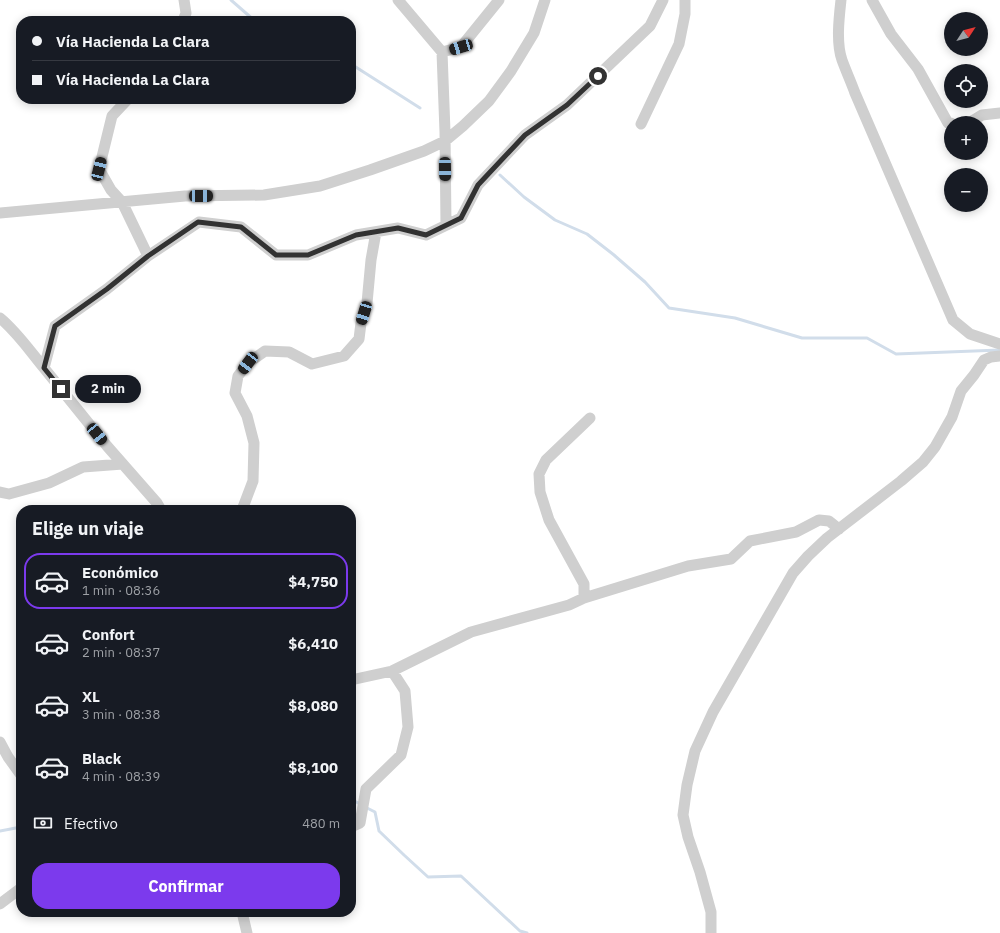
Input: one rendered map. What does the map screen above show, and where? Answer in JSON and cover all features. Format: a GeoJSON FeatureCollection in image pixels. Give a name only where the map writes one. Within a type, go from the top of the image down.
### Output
{"type":"FeatureCollection","features":[{"type":"Feature","properties":{"kind":"street"},"geometry":{"type":"LineString","coordinates":[[184,0],[185,16]]}},
{"type":"Feature","properties":{"kind":"street"},"geometry":{"type":"LineString","coordinates":[[398,0],[442,52],[446,225]]}},
{"type":"Feature","properties":{"kind":"street"},"geometry":{"type":"LineString","coordinates":[[442,52],[461,47],[499,0]]}},
{"type":"Feature","properties":{"kind":"street"},"geometry":{"type":"LineString","coordinates":[[0,213],[185,196],[264,195],[320,186],[424,151],[445,141],[464,126],[489,101],[511,71],[534,33],[545,0]]}},
{"type":"Feature","properties":{"kind":"street"},"geometry":{"type":"LineString","coordinates":[[44,368],[55,326],[107,289],[148,256],[198,222],[241,227],[276,255],[308,255],[356,235],[398,228],[426,235],[461,218],[478,185],[525,135],[567,105],[650,26],[663,0]]}},
{"type":"Feature","properties":{"kind":"street"},"geometry":{"type":"LineString","coordinates":[[641,124],[679,44],[685,14],[685,0]]}},
{"type":"Feature","properties":{"kind":"street"},"geometry":{"type":"LineString","coordinates":[[841,0],[839,39],[842,59],[855,93],[953,320],[970,334],[1000,344]]}},
{"type":"Feature","properties":{"kind":"street"},"geometry":{"type":"LineString","coordinates":[[872,0],[891,34],[918,69],[944,116]]}},
{"type":"Feature","properties":{"kind":"street"},"geometry":{"type":"LineString","coordinates":[[123,104],[112,116],[99,169],[111,190],[122,202],[148,256]]}},
{"type":"Feature","properties":{"kind":"street"},"geometry":{"type":"LineString","coordinates":[[980,116],[1000,113]]}},
{"type":"Feature","properties":{"kind":"street"},"geometry":{"type":"LineString","coordinates":[[244,505],[253,481],[254,443],[247,416],[235,393],[238,376],[248,363],[265,351],[289,352],[312,364],[344,356],[359,339],[361,323],[367,303],[371,260],[376,232]]}},
{"type":"Feature","properties":{"kind":"street"},"geometry":{"type":"LineString","coordinates":[[0,318],[26,345],[82,416],[158,505]]}},
{"type":"Feature","properties":{"kind":"street"},"geometry":{"type":"LineString","coordinates":[[711,933],[710,912],[683,815],[687,785],[695,752],[713,712],[793,573],[827,538],[901,481],[922,462],[935,447],[952,417],[961,391],[984,360],[991,357],[1000,356]]}},
{"type":"Feature","properties":{"kind":"street"},"geometry":{"type":"LineString","coordinates":[[584,598],[584,584],[550,520],[540,492],[539,474],[546,460],[590,418]]}},
{"type":"Feature","properties":{"kind":"street"},"geometry":{"type":"LineString","coordinates":[[0,492],[9,494],[49,483],[83,467],[123,464]]}},
{"type":"Feature","properties":{"kind":"street"},"geometry":{"type":"LineString","coordinates":[[356,679],[392,671],[471,632],[569,605],[584,598],[688,566],[731,559],[750,542],[796,532],[819,520],[829,521],[839,529]]}},
{"type":"Feature","properties":{"kind":"street"},"geometry":{"type":"LineString","coordinates":[[356,825],[360,823],[366,789],[401,755],[408,727],[405,691],[392,671]]}},
{"type":"Feature","properties":{"kind":"street"},"geometry":{"type":"LineString","coordinates":[[0,742],[16,768]]}},
{"type":"Feature","properties":{"kind":"street"},"geometry":{"type":"LineString","coordinates":[[0,904],[16,892]]}},
{"type":"Feature","properties":{"kind":"street"},"geometry":{"type":"LineString","coordinates":[[243,917],[248,933]]}},
{"type":"Feature","properties":{"kind":"waterway"},"geometry":{"type":"LineString","coordinates":[[231,0],[249,16]]}},
{"type":"Feature","properties":{"kind":"waterway"},"geometry":{"type":"LineString","coordinates":[[356,67],[420,108]]}},
{"type":"Feature","properties":{"kind":"waterway"},"geometry":{"type":"LineString","coordinates":[[500,175],[524,197],[555,220],[587,234],[614,255],[645,282],[669,308],[735,318],[802,338],[867,338],[896,354],[1000,350]]}},
{"type":"Feature","properties":{"kind":"waterway"},"geometry":{"type":"LineString","coordinates":[[356,802],[360,804]]}},
{"type":"Feature","properties":{"kind":"waterway"},"geometry":{"type":"LineString","coordinates":[[365,807],[375,812],[379,831],[428,877],[461,876],[520,931],[527,933]]}},
{"type":"Feature","properties":{"kind":"waterway"},"geometry":{"type":"LineString","coordinates":[[0,831],[16,828]]}},
{"type":"Feature","properties":{"kind":"route"},"geometry":{"type":"LineString","coordinates":[[61,389],[44,368],[55,326],[107,289],[148,256],[198,222],[241,227],[276,255],[308,255],[356,235],[398,228],[426,235],[461,218],[478,185],[525,135],[567,105],[598,76]]}}]}
